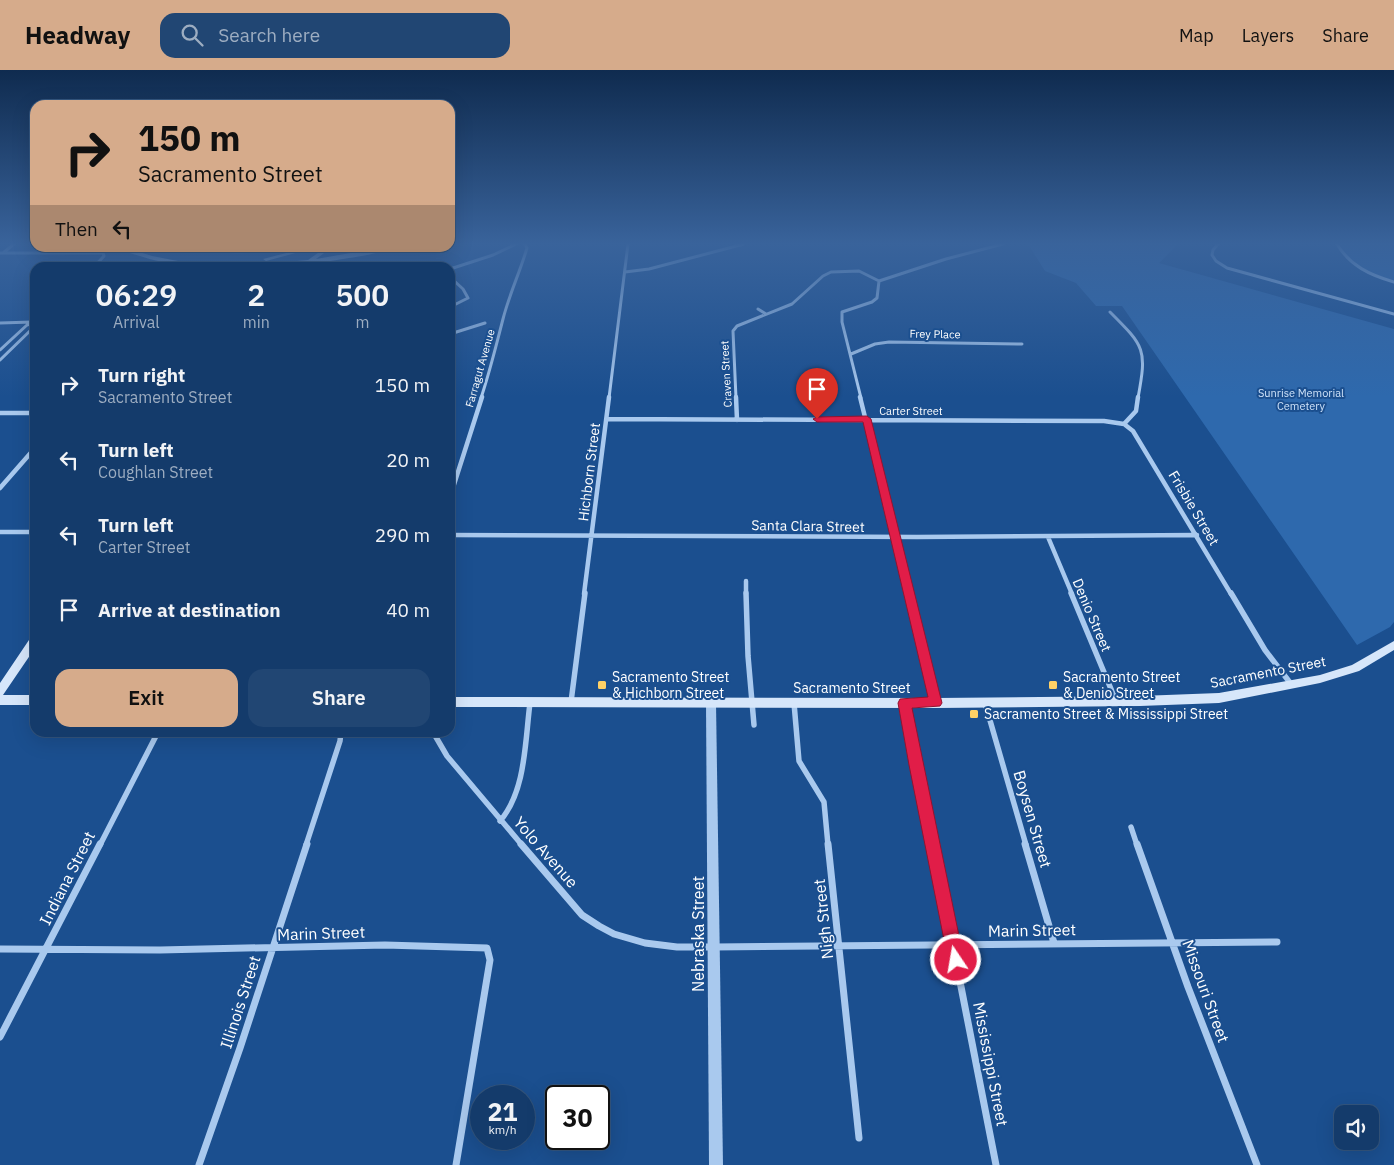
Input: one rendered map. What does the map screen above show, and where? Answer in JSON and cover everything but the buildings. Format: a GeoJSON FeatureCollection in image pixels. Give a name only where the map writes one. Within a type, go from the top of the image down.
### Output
{"type":"FeatureCollection","features":[{"type":"Feature","properties":{"kind":"main road","name":"Sacramento Street"},"geometry":{"type":"LineString","coordinates":[[455,702],[936,703],[1219,698],[1320,679],[1355,668],[1394,645]]}},
{"type":"Feature","properties":{"kind":"main road"},"geometry":{"type":"LineString","coordinates":[[0,692],[30,647]]}},
{"type":"Feature","properties":{"kind":"main road"},"geometry":{"type":"LineString","coordinates":[[0,700],[30,700]]}},
{"type":"Feature","properties":{"kind":"street"},"geometry":{"type":"LineString","coordinates":[[455,304],[468,298],[466,295]]}},
{"type":"Feature","properties":{"kind":"street","name":"Farragut Avenue"},"geometry":{"type":"LineString","coordinates":[[455,481],[496,351],[503,318],[511,295]]}},
{"type":"Feature","properties":{"kind":"street","name":"Hichborn Street"},"geometry":{"type":"LineString","coordinates":[[570,703],[593,535],[622,295]]}},
{"type":"Feature","properties":{"kind":"street","name":"Craven Street"},"geometry":{"type":"LineString","coordinates":[[737,420],[733,331],[737,326],[792,304],[802,295]]}},
{"type":"Feature","properties":{"kind":"street"},"geometry":{"type":"LineString","coordinates":[[877,295],[877,298],[872,302],[844,310],[842,312],[842,322],[936,703]]}},
{"type":"Feature","properties":{"kind":"street"},"geometry":{"type":"LineString","coordinates":[[1324,295],[1394,314]]}},
{"type":"Feature","properties":{"kind":"street"},"geometry":{"type":"LineString","coordinates":[[758,309],[766,314]]}},
{"type":"Feature","properties":{"kind":"street"},"geometry":{"type":"LineString","coordinates":[[1110,312],[1127,327],[1142,349],[1143,370],[1136,411],[1124,424]]}},
{"type":"Feature","properties":{"kind":"street"},"geometry":{"type":"LineString","coordinates":[[0,323],[30,323]]}},
{"type":"Feature","properties":{"kind":"street"},"geometry":{"type":"LineString","coordinates":[[455,332],[485,323]]}},
{"type":"Feature","properties":{"kind":"street"},"geometry":{"type":"LineString","coordinates":[[0,350],[30,324]]}},
{"type":"Feature","properties":{"kind":"street"},"geometry":{"type":"LineString","coordinates":[[0,360],[30,328]]}},
{"type":"Feature","properties":{"kind":"street","name":"Frey Place"},"geometry":{"type":"LineString","coordinates":[[851,354],[876,344],[888,342],[1022,344]]}},
{"type":"Feature","properties":{"kind":"street"},"geometry":{"type":"LineString","coordinates":[[0,413],[30,413]]}},
{"type":"Feature","properties":{"kind":"street","name":"Carter Street"},"geometry":{"type":"LineString","coordinates":[[607,419],[1104,421],[1124,424]]}},
{"type":"Feature","properties":{"kind":"street","name":"Frisbie Street"},"geometry":{"type":"LineString","coordinates":[[1124,424],[1133,431],[1265,650],[1291,684]]}},
{"type":"Feature","properties":{"kind":"street"},"geometry":{"type":"LineString","coordinates":[[0,488],[30,454]]}},
{"type":"Feature","properties":{"kind":"street"},"geometry":{"type":"LineString","coordinates":[[0,532],[30,532]]}},
{"type":"Feature","properties":{"kind":"street","name":"Santa Clara Street"},"geometry":{"type":"LineString","coordinates":[[455,535],[896,538],[1048,538],[1197,535]]}},
{"type":"Feature","properties":{"kind":"street","name":"Denio Street"},"geometry":{"type":"LineString","coordinates":[[1048,538],[1116,701]]}},
{"type":"Feature","properties":{"kind":"street"},"geometry":{"type":"LineString","coordinates":[[746,581],[748,656],[754,726]]}},
{"type":"Feature","properties":{"kind":"street"},"geometry":{"type":"LineString","coordinates":[[500,821],[505,817],[517,794],[530,702]]}},
{"type":"Feature","properties":{"kind":"street","name":"Nebraska Street"},"geometry":{"type":"LineString","coordinates":[[711,702],[716,1165]]}},
{"type":"Feature","properties":{"kind":"street","name":"Boysen Street"},"geometry":{"type":"LineString","coordinates":[[985,702],[1054,943]]}},
{"type":"Feature","properties":{"kind":"street","name":"Nigh Street"},"geometry":{"type":"LineString","coordinates":[[794,703],[799,761],[824,802],[859,1138]]}},
{"type":"Feature","properties":{"kind":"street","name":"Mississippi Street"},"geometry":{"type":"LineString","coordinates":[[905,703],[996,1165]]}},
{"type":"Feature","properties":{"kind":"street","name":"Indiana Street"},"geometry":{"type":"LineString","coordinates":[[0,1037],[155,737]]}},
{"type":"Feature","properties":{"kind":"street","name":"Illinois Street"},"geometry":{"type":"LineString","coordinates":[[199,1165],[273,948],[340,737]]}},
{"type":"Feature","properties":{"kind":"street","name":"Yolo Avenue"},"geometry":{"type":"LineString","coordinates":[[436,737],[447,756],[500,821],[582,915],[600,928],[635,943],[668,947]]}},
{"type":"Feature","properties":{"kind":"street","name":"Missouri Street"},"geometry":{"type":"LineString","coordinates":[[1130,826],[1174,942],[1188,987],[1257,1165]]}},
{"type":"Feature","properties":{"kind":"street","name":"Marin Street"},"geometry":{"type":"LineString","coordinates":[[668,947],[1277,942]]}},
{"type":"Feature","properties":{"kind":"street","name":"Marin Street"},"geometry":{"type":"LineString","coordinates":[[0,949],[160,950],[385,945],[487,948],[490,960],[456,1165]]}},
{"type":"Feature","properties":{"kind":"green space","name":"Sunrise Memorial Cemetery"},"geometry":{"type":"Polygon","coordinates":[[[1087,295],[1273,295],[1394,329],[1394,622],[1390,627],[1357,645],[1122,306],[1096,306],[1087,295]]]}},
{"type":"Feature","properties":{"kind":"place","name":"Sacramento Street & Hichborn Street"},"geometry":{"type":"Point","coordinates":[602,685]}},
{"type":"Feature","properties":{"kind":"place","name":"Sacramento Street & Denio Street"},"geometry":{"type":"Point","coordinates":[1053,685]}},
{"type":"Feature","properties":{"kind":"place","name":"Sacramento Street & Mississippi Street"},"geometry":{"type":"Point","coordinates":[974,714]}},
{"type":"Feature","properties":{"kind":"route"},"geometry":{"type":"LineString","coordinates":[[817,419],[867,419],[936,703],[905,703],[915,765],[956,960]]}}]}
